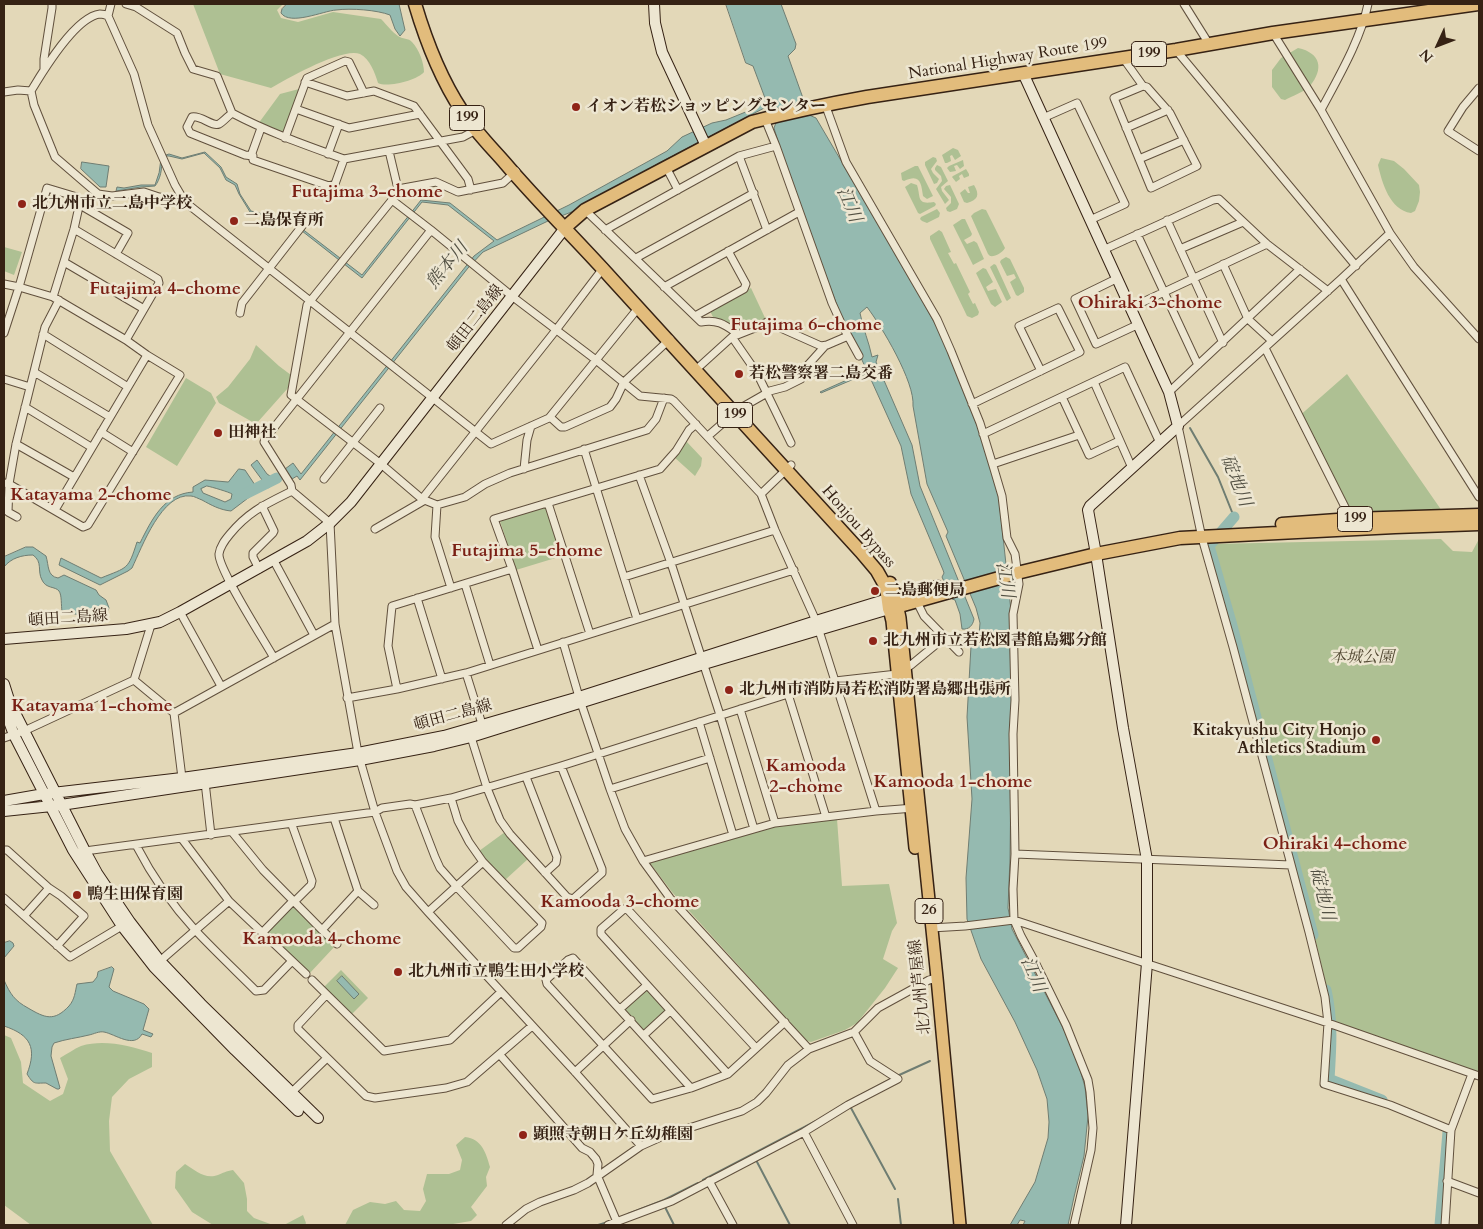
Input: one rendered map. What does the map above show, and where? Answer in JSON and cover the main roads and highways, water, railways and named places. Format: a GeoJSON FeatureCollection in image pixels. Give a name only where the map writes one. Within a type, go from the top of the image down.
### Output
{"type":"FeatureCollection","features":[{"type":"Feature","properties":{"kind":"highway","name":"199"},"geometry":{"type":"LineString","coordinates":[[415,4],[422,29],[435,61],[457,104],[476,130],[560,218]]}},
{"type":"Feature","properties":{"kind":"highway","name":"199"},"geometry":{"type":"LineString","coordinates":[[424,4],[442,61],[455,87],[468,108],[516,171]]}},
{"type":"Feature","properties":{"kind":"highway","name":"National Highway Route 199"},"geometry":{"type":"LineString","coordinates":[[560,218],[585,210],[752,122],[822,105],[1176,50],[1272,33],[1478,4]]}},
{"type":"Feature","properties":{"kind":"highway","name":"Honjou Bypass"},"geometry":{"type":"LineString","coordinates":[[560,218],[789,468],[868,547],[884,569],[893,603]]}},
{"type":"Feature","properties":{"kind":"highway","name":"Honjou Bypass"},"geometry":{"type":"LineString","coordinates":[[671,339],[700,366],[737,411]]}},
{"type":"Feature","properties":{"kind":"highway","name":"199"},"geometry":{"type":"LineString","coordinates":[[893,603],[1016,568],[1096,551],[1218,530],[1232,532],[1351,519],[1479,515]]}},
{"type":"Feature","properties":{"kind":"highway","name":"199"},"geometry":{"type":"LineString","coordinates":[[1201,534],[1479,524]]}},
{"type":"Feature","properties":{"kind":"main road","name":"北九州芦屋線"},"geometry":{"type":"LineString","coordinates":[[893,603],[960,1225]]}},
{"type":"Feature","properties":{"kind":"main road","name":"北九州芦屋線"},"geometry":{"type":"LineString","coordinates":[[915,808],[931,928],[933,979],[953,1225]]}},
{"type":"Feature","properties":{"kind":"water"},"geometry":{"type":"Polygon","coordinates":[[[287,4],[399,4],[405,30],[400,36],[395,29],[390,15],[364,10],[336,10],[307,17],[285,17],[281,13],[287,4]]]}},
{"type":"Feature","properties":{"kind":"water","name":"江川"},"geometry":{"type":"Polygon","coordinates":[[[726,4],[781,4],[796,44],[795,49],[788,56],[809,115],[816,118],[940,333],[977,425],[998,490],[1011,611],[1012,697],[1008,908],[1012,929],[1077,1059],[1085,1087],[1088,1116],[1084,1156],[1068,1225],[1023,1225],[1025,1221],[1020,1220],[1017,1225],[1010,1225],[1035,1182],[1048,1138],[1049,1122],[1047,1099],[1037,1070],[1015,1022],[981,959],[967,919],[966,878],[972,799],[967,717],[971,646],[979,635],[980,623],[976,608],[946,536],[948,532],[927,484],[909,383],[889,341],[867,307],[860,313],[872,357],[878,355],[876,362],[912,445],[920,486],[974,619],[969,628],[962,629],[960,614],[955,600],[952,599],[942,577],[943,570],[911,494],[901,446],[868,373],[820,392],[867,371],[860,351],[841,316],[787,172],[774,128],[777,120],[770,105],[659,163],[582,208],[548,221],[483,252],[468,268],[300,480],[297,476],[292,479],[286,475],[268,488],[251,465],[257,460],[267,474],[273,478],[293,463],[301,474],[474,256],[494,241],[448,205],[422,202],[362,278],[288,220],[250,212],[239,194],[235,185],[226,180],[220,168],[204,153],[182,159],[166,155],[169,154],[182,158],[205,152],[221,167],[226,177],[237,184],[240,194],[251,211],[288,218],[362,275],[421,200],[450,203],[497,240],[569,205],[667,151],[682,137],[712,123],[726,120],[748,111],[765,98],[753,66],[746,63],[726,4]]]}},
{"type":"Feature","properties":{"kind":"water"},"geometry":{"type":"Polygon","coordinates":[[[161,160],[161,174],[155,186],[116,191],[117,187],[155,185],[161,160]]]}},
{"type":"Feature","properties":{"kind":"water"},"geometry":{"type":"Polygon","coordinates":[[[82,162],[109,166],[106,187],[100,187],[81,169],[82,162]]]}},
{"type":"Feature","properties":{"kind":"water"},"geometry":{"type":"Polygon","coordinates":[[[239,469],[245,470],[257,488],[256,492],[231,511],[219,508],[192,496],[181,497],[162,511],[147,535],[132,568],[100,585],[59,565],[61,558],[101,578],[122,569],[129,563],[137,542],[140,543],[154,517],[174,497],[193,492],[193,487],[205,480],[228,482],[239,469]],[[207,486],[201,489],[203,493],[225,502],[231,499],[232,494],[207,486]]]}},
{"type":"Feature","properties":{"kind":"water"},"geometry":{"type":"Polygon","coordinates":[[[26,547],[33,547],[46,556],[49,570],[54,577],[58,578],[64,575],[96,590],[106,600],[109,608],[106,614],[84,616],[62,611],[59,591],[44,583],[38,561],[33,555],[17,558],[10,561],[4,567],[4,557],[26,547]]]}},
{"type":"Feature","properties":{"kind":"water"},"geometry":{"type":"Polygon","coordinates":[[[10,941],[14,946],[4,958],[4,943],[10,941]]]}},
{"type":"Feature","properties":{"kind":"water"},"geometry":{"type":"Polygon","coordinates":[[[112,967],[114,969],[109,987],[113,991],[144,1004],[149,1009],[143,1030],[153,1034],[151,1037],[142,1034],[139,1038],[129,1040],[100,1032],[54,1043],[51,1056],[60,1088],[57,1089],[46,1083],[33,1082],[27,1074],[31,1050],[26,1038],[4,1026],[4,980],[16,1000],[39,1014],[49,1017],[59,1014],[69,1006],[77,984],[93,982],[98,972],[112,967]]]}},
{"type":"Feature","properties":{"kind":"water"},"geometry":{"type":"Polygon","coordinates":[[[342,976],[359,994],[354,999],[337,981],[342,976]]]}},
{"type":"Feature","properties":{"kind":"waterway","name":"碇地川"},"geometry":{"type":"LineString","coordinates":[[1190,428],[1218,477],[1234,517]]}},
{"type":"Feature","properties":{"kind":"waterway","name":"熊本川"},"geometry":{"type":"LineString","coordinates":[[245,494],[277,478]]}},
{"type":"Feature","properties":{"kind":"waterway","name":"碇地川"},"geometry":{"type":"LineString","coordinates":[[1234,517],[1209,546],[1231,622],[1313,935]]}},
{"type":"Feature","properties":{"kind":"waterway","name":"碇地川"},"geometry":{"type":"LineString","coordinates":[[1326,990],[1331,1023],[1329,1079],[1382,1100]]}},
{"type":"Feature","properties":{"kind":"waterway"},"geometry":{"type":"LineString","coordinates":[[897,1076],[930,1061]]}},
{"type":"Feature","properties":{"kind":"waterway"},"geometry":{"type":"LineString","coordinates":[[842,1105],[893,1078]]}},
{"type":"Feature","properties":{"kind":"waterway"},"geometry":{"type":"LineString","coordinates":[[851,1108],[895,1189]]}},
{"type":"Feature","properties":{"kind":"waterway"},"geometry":{"type":"LineString","coordinates":[[703,1180],[816,1121]]}},
{"type":"Feature","properties":{"kind":"waterway","name":"碇地川"},"geometry":{"type":"LineString","coordinates":[[1440,1225],[1448,1132]]}},
{"type":"Feature","properties":{"kind":"waterway"},"geometry":{"type":"LineString","coordinates":[[756,1160],[790,1225]]}},
{"type":"Feature","properties":{"kind":"waterway"},"geometry":{"type":"LineString","coordinates":[[628,1214],[664,1200],[698,1183]]}},
{"type":"Feature","properties":{"kind":"waterway"},"geometry":{"type":"LineString","coordinates":[[898,1199],[901,1225]]}},
{"type":"Feature","properties":{"kind":"waterway"},"geometry":{"type":"LineString","coordinates":[[665,1207],[674,1225]]}},
{"type":"Feature","properties":{"kind":"waterway"},"geometry":{"type":"LineString","coordinates":[[598,1225],[608,1222]]}},
{"type":"Feature","properties":{"kind":"place","name":"イオン若松ショッピングセンター"},"geometry":{"type":"Point","coordinates":[576,107]}},
{"type":"Feature","properties":{"kind":"place","name":"北九州市立二島中学校"},"geometry":{"type":"Point","coordinates":[22,204]}},
{"type":"Feature","properties":{"kind":"place","name":"二島保育所"},"geometry":{"type":"Point","coordinates":[234,221]}},
{"type":"Feature","properties":{"kind":"place","name":"若松警察署二島交番"},"geometry":{"type":"Point","coordinates":[739,374]}},
{"type":"Feature","properties":{"kind":"place","name":"田神社"},"geometry":{"type":"Point","coordinates":[218,433]}},
{"type":"Feature","properties":{"kind":"place","name":"二島郵便局"},"geometry":{"type":"Point","coordinates":[875,591]}},
{"type":"Feature","properties":{"kind":"place","name":"北九州市立若松図書館島郷分館"},"geometry":{"type":"Point","coordinates":[873,641]}},
{"type":"Feature","properties":{"kind":"place","name":"北九州市消防局若松消防署島郷出張所"},"geometry":{"type":"Point","coordinates":[729,690]}},
{"type":"Feature","properties":{"kind":"place","name":"Kitakyushu City Honjo Athletics Stadium"},"geometry":{"type":"Point","coordinates":[1376,740]}},
{"type":"Feature","properties":{"kind":"place","name":"鴨生田保育園"},"geometry":{"type":"Point","coordinates":[77,895]}},
{"type":"Feature","properties":{"kind":"place","name":"北九州市立鴨生田小学校"},"geometry":{"type":"Point","coordinates":[398,972]}},
{"type":"Feature","properties":{"kind":"place","name":"顕照寺朝日ケ丘幼稚園"},"geometry":{"type":"Point","coordinates":[523,1135]}},
{"type":"Feature","properties":{"kind":"district","name":"Futajima 3-chome"},"geometry":{"type":"Point","coordinates":[367,193]}},
{"type":"Feature","properties":{"kind":"district","name":"Futajima 4-chome"},"geometry":{"type":"Point","coordinates":[165,290]}},
{"type":"Feature","properties":{"kind":"district","name":"Ohiraki 3-chome"},"geometry":{"type":"Point","coordinates":[1150,304]}},
{"type":"Feature","properties":{"kind":"district","name":"Futajima 6-chome"},"geometry":{"type":"Point","coordinates":[806,326]}},
{"type":"Feature","properties":{"kind":"district","name":"Katayama 2-chome"},"geometry":{"type":"Point","coordinates":[91,496]}},
{"type":"Feature","properties":{"kind":"district","name":"Futajima 5-chome"},"geometry":{"type":"Point","coordinates":[527,552]}},
{"type":"Feature","properties":{"kind":"district","name":"Katayama 1-chome"},"geometry":{"type":"Point","coordinates":[92,707]}},
{"type":"Feature","properties":{"kind":"district","name":"Kamooda 2-chome"},"geometry":{"type":"Point","coordinates":[806,778]}},
{"type":"Feature","properties":{"kind":"district","name":"Kamooda 1-chome"},"geometry":{"type":"Point","coordinates":[953,783]}},
{"type":"Feature","properties":{"kind":"district","name":"Ohiraki 4-chome"},"geometry":{"type":"Point","coordinates":[1335,845]}},
{"type":"Feature","properties":{"kind":"district","name":"Kamooda 3-chome"},"geometry":{"type":"Point","coordinates":[620,903]}},
{"type":"Feature","properties":{"kind":"district","name":"Kamooda 4-chome"},"geometry":{"type":"Point","coordinates":[322,940]}},
{"type":"Feature","properties":{"kind":"park label","name":"本城公園"},"geometry":{"type":"Point","coordinates":[1362,658]}}]}
